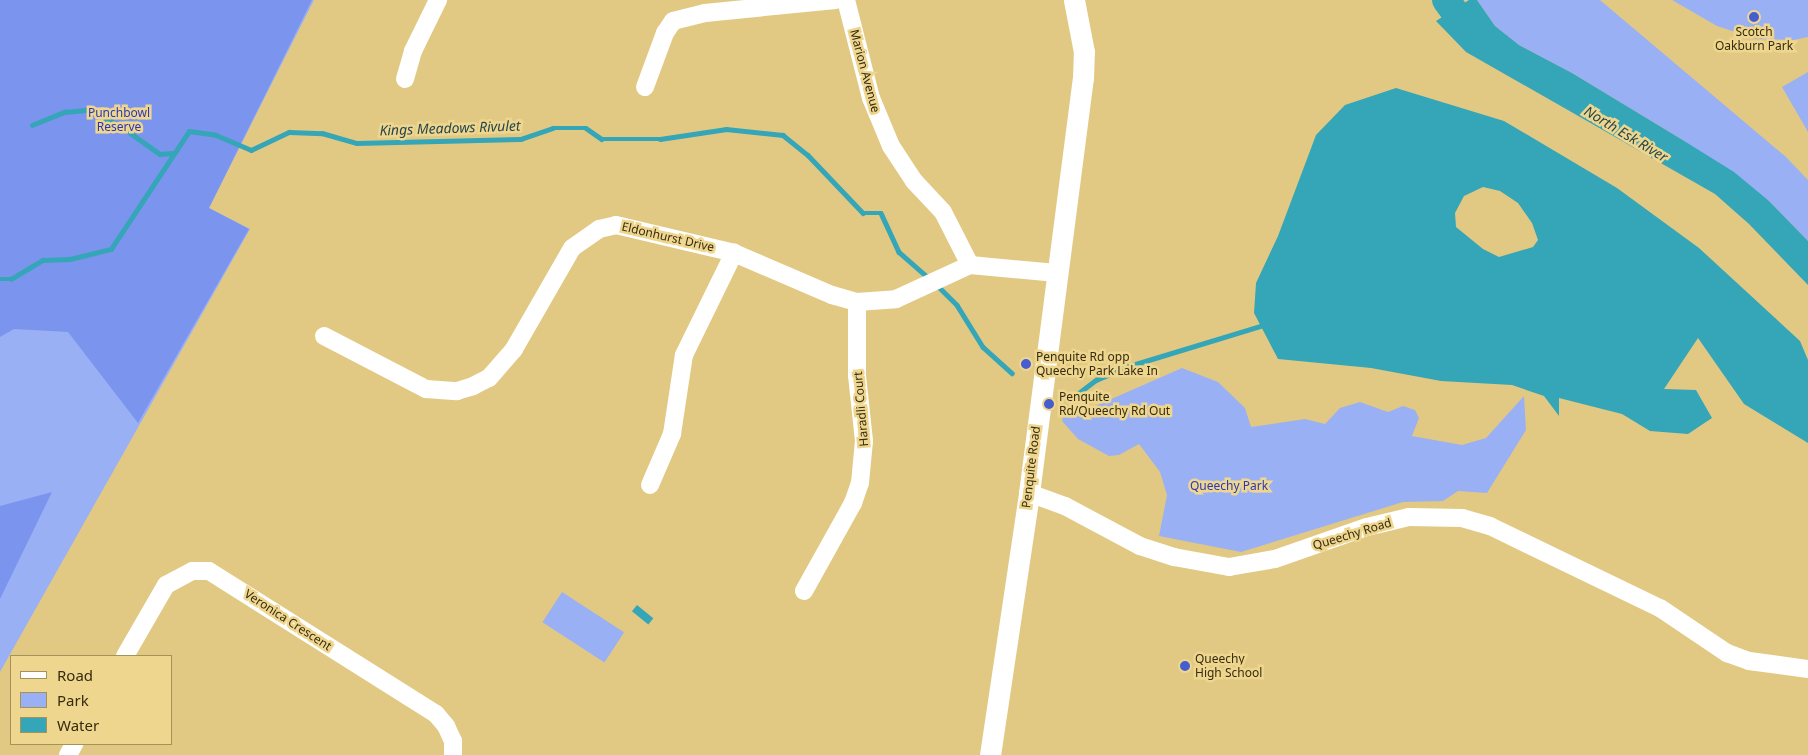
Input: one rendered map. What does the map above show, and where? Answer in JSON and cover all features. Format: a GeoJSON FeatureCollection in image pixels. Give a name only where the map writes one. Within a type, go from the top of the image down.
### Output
{"type":"FeatureCollection","features":[{"type":"Feature","properties":{"kind":"street"},"geometry":{"type":"LineString","coordinates":[[405,79],[413,51],[438,0]]}},
{"type":"Feature","properties":{"kind":"street"},"geometry":{"type":"LineString","coordinates":[[645,87],[665,33],[673,21],[706,13],[835,0]]}},
{"type":"Feature","properties":{"kind":"street","name":"Marion Avenue"},"geometry":{"type":"LineString","coordinates":[[846,0],[871,98],[891,146],[914,182],[943,212],[970,265]]}},
{"type":"Feature","properties":{"kind":"street","name":"Penquite Road"},"geometry":{"type":"LineString","coordinates":[[990,755],[1028,493],[1056,273],[1084,78],[1084,52],[1074,0]]}},
{"type":"Feature","properties":{"kind":"street","name":"Eldonhurst Drive"},"geometry":{"type":"LineString","coordinates":[[324,336],[426,389],[457,391],[489,378],[502,364],[572,248],[599,229],[616,225],[641,229],[734,253],[832,296],[857,302],[896,299],[970,265],[1056,273]]}},
{"type":"Feature","properties":{"kind":"street"},"geometry":{"type":"LineString","coordinates":[[650,485],[672,434],[684,355],[734,253]]}},
{"type":"Feature","properties":{"kind":"street","name":"Haradli Court"},"geometry":{"type":"LineString","coordinates":[[804,591],[853,503],[860,482],[864,441],[857,376],[857,302]]}},
{"type":"Feature","properties":{"kind":"street","name":"Queechy Road"},"geometry":{"type":"LineString","coordinates":[[1028,493],[1065,506],[1140,546],[1174,557],[1229,566],[1275,559],[1367,527],[1409,517],[1462,518],[1490,526],[1660,608],[1727,652],[1750,661],[1808,669]]}},
{"type":"Feature","properties":{"kind":"street","name":"Veronica Crescent"},"geometry":{"type":"LineString","coordinates":[[126,655],[166,586],[192,571],[209,571],[436,714],[446,726],[453,741],[453,755]]}},
{"type":"Feature","properties":{"kind":"green space","name":"Punchbowl Reserve"},"geometry":{"type":"Polygon","coordinates":[[[0,0],[314,0],[209,208],[250,229],[0,672],[0,0]]]}},
{"type":"Feature","properties":{"kind":"green space","name":"Punchbowl Reserve"},"geometry":{"type":"Polygon","coordinates":[[[0,0],[312,0],[209,208],[249,229],[138,423],[68,332],[14,329],[0,337],[0,0]]]}},
{"type":"Feature","properties":{"kind":"green space"},"geometry":{"type":"Polygon","coordinates":[[[1477,0],[1600,0],[1786,157],[1808,180],[1808,241],[1769,201],[1681,139],[1572,73],[1519,45],[1495,26],[1477,0]]]}},
{"type":"Feature","properties":{"kind":"green space","name":"Scotch Oakburn Park"},"geometry":{"type":"Polygon","coordinates":[[[1672,0],[1808,0],[1808,37],[1794,40],[1757,39],[1717,26],[1672,0]]]}},
{"type":"Feature","properties":{"kind":"green space"},"geometry":{"type":"Polygon","coordinates":[[[1808,72],[1808,132],[1782,87],[1808,72]]]}},
{"type":"Feature","properties":{"kind":"green space","name":"Queechy Park"},"geometry":{"type":"Polygon","coordinates":[[[1182,368],[1218,382],[1245,408],[1251,427],[1305,419],[1325,424],[1340,408],[1360,402],[1388,412],[1403,406],[1415,410],[1419,418],[1412,436],[1462,445],[1486,438],[1524,396],[1526,430],[1487,493],[1458,491],[1443,501],[1403,502],[1241,552],[1159,536],[1167,495],[1160,472],[1139,444],[1119,455],[1109,456],[1078,439],[1062,421],[1064,411],[1071,407],[1084,411],[1182,368]]]}},
{"type":"Feature","properties":{"kind":"green space"},"geometry":{"type":"Polygon","coordinates":[[[52,492],[0,599],[0,506],[52,492]]]}},
{"type":"Feature","properties":{"kind":"green space"},"geometry":{"type":"Polygon","coordinates":[[[562,592],[624,632],[604,662],[542,622],[562,592]]]}},
{"type":"Feature","properties":{"kind":"water"},"geometry":{"type":"Polygon","coordinates":[[[1469,0],[1477,0],[1495,26],[1519,45],[1572,73],[1734,172],[1769,201],[1808,241],[1808,285],[1749,224],[1715,194],[1466,52],[1436,21],[1469,0]]]}},
{"type":"Feature","properties":{"kind":"water"},"geometry":{"type":"Polygon","coordinates":[[[1396,88],[1504,121],[1617,188],[1699,248],[1800,341],[1808,360],[1808,443],[1744,404],[1698,338],[1664,389],[1696,390],[1712,418],[1688,434],[1650,431],[1622,414],[1559,398],[1559,416],[1544,396],[1512,385],[1441,381],[1371,368],[1278,359],[1254,313],[1256,283],[1278,236],[1316,135],[1345,105],[1396,88]],[[1483,187],[1464,196],[1455,213],[1456,227],[1483,249],[1499,257],[1533,247],[1538,240],[1532,223],[1518,203],[1500,191],[1483,187]]]}},
{"type":"Feature","properties":{"kind":"water"},"geometry":{"type":"Polygon","coordinates":[[[637,605],[653,618],[648,624],[632,611],[637,605]]]}},
{"type":"Feature","properties":{"kind":"waterway","name":"North Esk River"},"geometry":{"type":"LineString","coordinates":[[1446,0],[1476,41]]}},
{"type":"Feature","properties":{"kind":"waterway"},"geometry":{"type":"LineString","coordinates":[[32,125],[64,112],[88,110],[119,125],[160,154],[172,153]]}},
{"type":"Feature","properties":{"kind":"waterway","name":"Kings Meadows Rivulet"},"geometry":{"type":"LineString","coordinates":[[0,279],[11,279],[43,260],[70,259],[111,249],[189,131],[216,135],[251,150],[289,132],[322,133],[357,143],[521,139],[553,128],[586,128],[602,139],[660,139],[726,129],[783,135],[808,155],[863,213],[881,213],[899,252],[931,280]]}},
{"type":"Feature","properties":{"kind":"waterway","name":"Kings Meadows Rivulet"},"geometry":{"type":"LineString","coordinates":[[937,285],[957,305],[983,347],[1012,373]]}},
{"type":"Feature","properties":{"kind":"waterway","name":"Kings Meadows Rivulet"},"geometry":{"type":"LineString","coordinates":[[1072,398],[1096,380],[1129,366],[1261,326]]}},
{"type":"Feature","properties":{"kind":"place","name":"Scotch Oakburn Park"},"geometry":{"type":"Point","coordinates":[1754,17]}},
{"type":"Feature","properties":{"kind":"place","name":"Penquite Rd opp Queechy Park Lake In"},"geometry":{"type":"Point","coordinates":[1026,364]}},
{"type":"Feature","properties":{"kind":"place","name":"Penquite Rd/Queechy Rd Out"},"geometry":{"type":"Point","coordinates":[1049,404]}},
{"type":"Feature","properties":{"kind":"place","name":"Queechy High School"},"geometry":{"type":"Point","coordinates":[1185,666]}}]}
